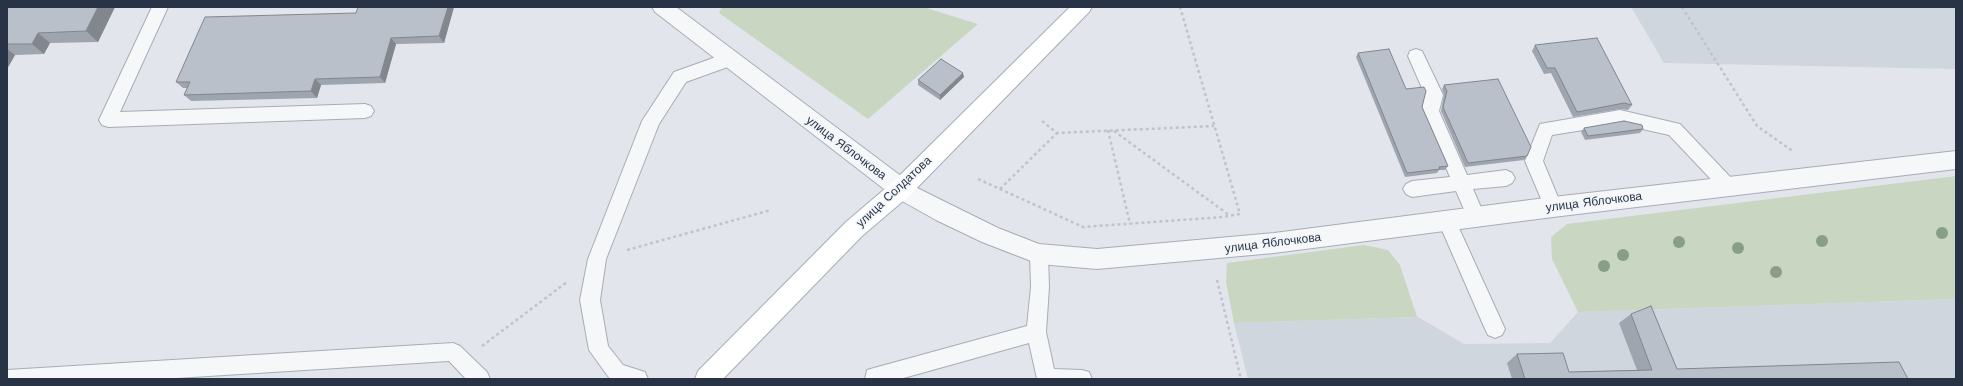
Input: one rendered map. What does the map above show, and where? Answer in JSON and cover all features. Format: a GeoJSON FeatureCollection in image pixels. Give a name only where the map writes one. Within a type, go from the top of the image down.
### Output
{"type":"FeatureCollection","features":[{"type":"Feature","properties":{"kind":"main road","name":"улица Солдатова"},"geometry":{"type":"LineString","coordinates":[[707,379],[854,229],[901,189],[1082,7]]}},
{"type":"Feature","properties":{"kind":"street","name":"улица Яблочкова"},"geometry":{"type":"LineString","coordinates":[[662,7],[901,189],[944,213],[990,235],[1039,254],[1097,259],[1228,248],[1553,207],[1956,160]]}},
{"type":"Feature","properties":{"kind":"lane"},"geometry":{"type":"LineString","coordinates":[[160,7],[108,120],[365,111]]}},
{"type":"Feature","properties":{"kind":"lane"},"geometry":{"type":"LineString","coordinates":[[1416,56],[1434,95],[1430,110],[1476,217]]}},
{"type":"Feature","properties":{"kind":"lane"},"geometry":{"type":"LineString","coordinates":[[638,379],[617,372],[599,350],[590,300],[597,259],[651,121],[680,77],[730,59]]}},
{"type":"Feature","properties":{"kind":"lane"},"geometry":{"type":"LineString","coordinates":[[1553,207],[1534,161],[1546,129],[1620,117],[1674,129],[1728,186]]}},
{"type":"Feature","properties":{"kind":"lane"},"geometry":{"type":"LineString","coordinates":[[1412,189],[1506,178]]}},
{"type":"Feature","properties":{"kind":"lane"},"geometry":{"type":"LineString","coordinates":[[1447,221],[1495,329]]}},
{"type":"Feature","properties":{"kind":"lane"},"geometry":{"type":"LineString","coordinates":[[1039,254],[1040,287],[1036,332],[1046,378],[1082,379]]}},
{"type":"Feature","properties":{"kind":"lane"},"geometry":{"type":"LineString","coordinates":[[874,377],[1036,332]]}},
{"type":"Feature","properties":{"kind":"lane"},"geometry":{"type":"LineString","coordinates":[[7,379],[453,352],[480,379]]}},
{"type":"Feature","properties":{"kind":"path"},"geometry":{"type":"LineString","coordinates":[[978,179],[1083,227],[1240,214],[1180,7]]}},
{"type":"Feature","properties":{"kind":"path"},"geometry":{"type":"LineString","coordinates":[[1682,7],[1757,126],[1825,175]]}},
{"type":"Feature","properties":{"kind":"path"},"geometry":{"type":"LineString","coordinates":[[1042,121],[1057,133]]}},
{"type":"Feature","properties":{"kind":"path"},"geometry":{"type":"LineString","coordinates":[[1000,189],[1057,133],[1214,126]]}},
{"type":"Feature","properties":{"kind":"path"},"geometry":{"type":"LineString","coordinates":[[1108,130],[1130,224]]}},
{"type":"Feature","properties":{"kind":"path"},"geometry":{"type":"LineString","coordinates":[[1114,130],[1229,216]]}},
{"type":"Feature","properties":{"kind":"path"},"geometry":{"type":"LineString","coordinates":[[1217,280],[1240,379]]}},
{"type":"Feature","properties":{"kind":"shaded area"},"geometry":{"type":"Polygon","coordinates":[[[1631,7],[1956,7],[1956,69],[1664,63],[1631,7]]]}},
{"type":"Feature","properties":{"kind":"shaded area"},"geometry":{"type":"Polygon","coordinates":[[[1956,299],[1956,379],[1248,379],[1234,323],[1418,317],[1464,344],[1550,343],[1578,312],[1956,299]]]}},
{"type":"Feature","properties":{"kind":"green space"},"geometry":{"type":"Polygon","coordinates":[[[722,7],[923,7],[978,24],[868,119],[719,13],[722,7]]]}},
{"type":"Feature","properties":{"kind":"green space"},"geometry":{"type":"Polygon","coordinates":[[[1956,176],[1956,299],[1578,312],[1552,259],[1551,237],[1567,224],[1956,176]]]}},
{"type":"Feature","properties":{"kind":"green space"},"geometry":{"type":"Polygon","coordinates":[[[1364,245],[1388,250],[1400,265],[1417,317],[1234,323],[1226,282],[1227,263],[1364,245]]]}},
{"type":"Feature","properties":{"kind":"building"},"geometry":{"type":"Polygon","coordinates":[[[7,7],[98,7],[86,31],[38,33],[32,44],[7,44],[7,7]]]}},
{"type":"Feature","properties":{"kind":"building"},"geometry":{"type":"Polygon","coordinates":[[[358,7],[448,7],[439,36],[391,38],[380,77],[315,79],[311,91],[184,95],[190,82],[176,82],[205,17],[356,13],[358,7]]]}},
{"type":"Feature","properties":{"kind":"building"},"geometry":{"type":"Polygon","coordinates":[[[1597,38],[1632,105],[1624,103],[1577,112],[1555,68],[1547,68],[1535,45],[1597,38]]]}},
{"type":"Feature","properties":{"kind":"building"},"geometry":{"type":"Polygon","coordinates":[[[1389,49],[1406,89],[1424,87],[1426,91],[1422,107],[1448,166],[1439,167],[1440,169],[1407,173],[1358,53],[1389,49]]]}},
{"type":"Feature","properties":{"kind":"building"},"geometry":{"type":"Polygon","coordinates":[[[941,59],[963,73],[940,95],[918,80],[941,59]]]}},
{"type":"Feature","properties":{"kind":"building"},"geometry":{"type":"Polygon","coordinates":[[[1498,79],[1531,147],[1527,156],[1468,163],[1443,107],[1447,91],[1444,85],[1498,79]]]}},
{"type":"Feature","properties":{"kind":"building"},"geometry":{"type":"Polygon","coordinates":[[[1624,121],[1642,125],[1643,129],[1588,136],[1584,128],[1624,121]]]}},
{"type":"Feature","properties":{"kind":"building"},"geometry":{"type":"Polygon","coordinates":[[[1651,306],[1677,369],[1899,362],[1908,379],[1525,379],[1517,354],[1563,353],[1569,372],[1652,370],[1631,314],[1651,306]]]}}]}
